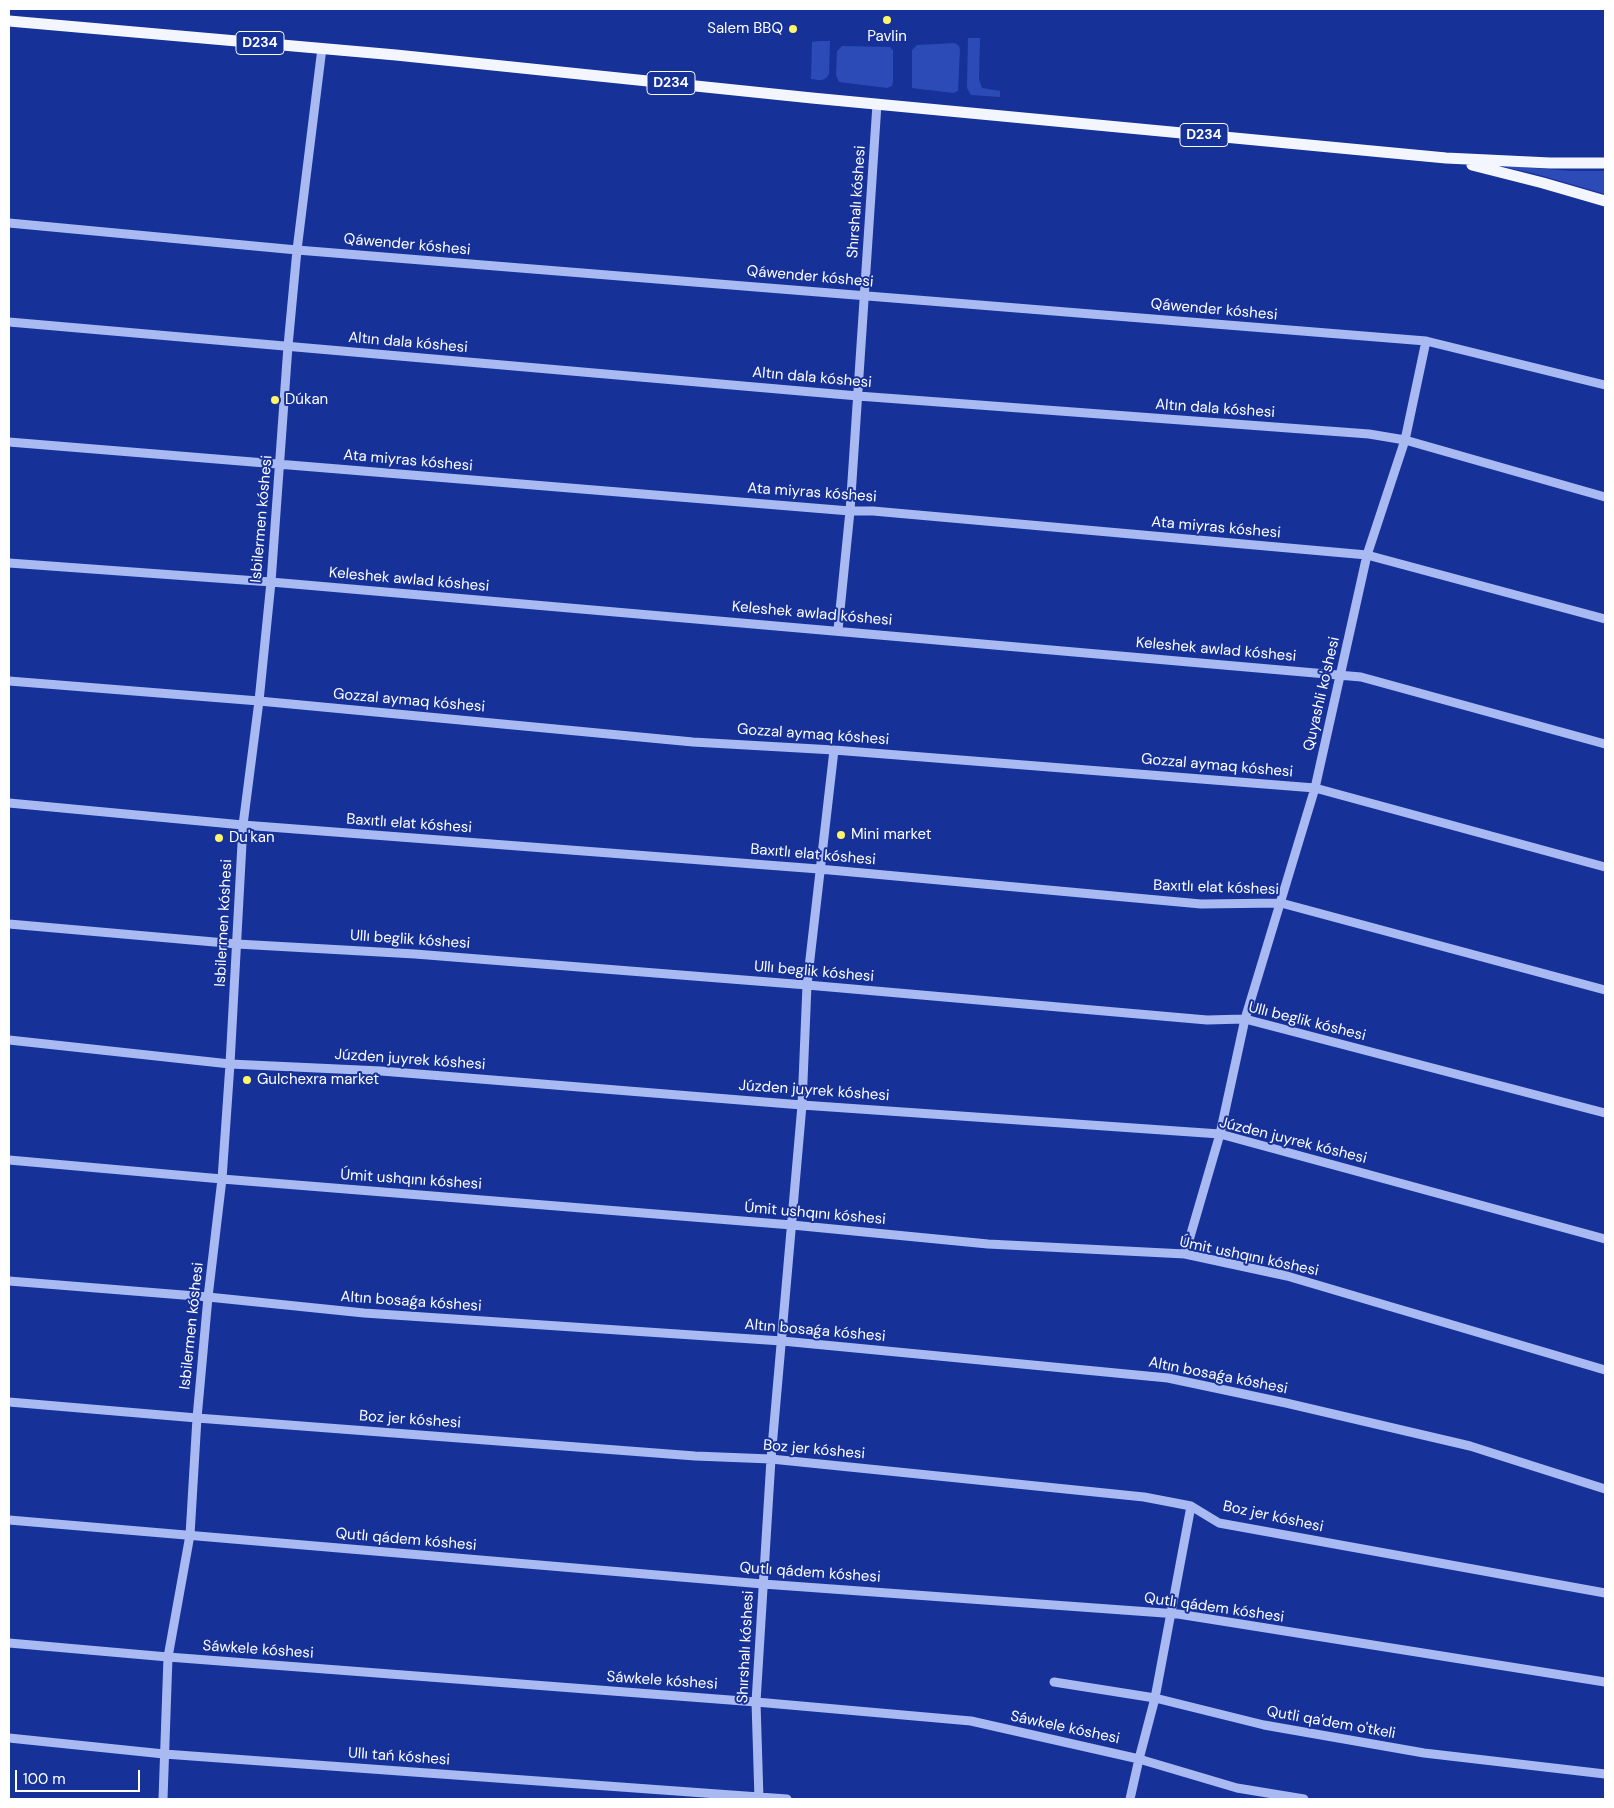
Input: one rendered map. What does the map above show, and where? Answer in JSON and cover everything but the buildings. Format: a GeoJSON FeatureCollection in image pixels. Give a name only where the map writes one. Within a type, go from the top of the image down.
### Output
{"type":"FeatureCollection","features":[{"type":"Feature","properties":{"kind":"main road","name":"D234"},"geometry":{"type":"LineString","coordinates":[[9,20],[322,48],[877,104],[1446,158],[1550,163],[1605,163]]}},
{"type":"Feature","properties":{"kind":"main road","name":"D234"},"geometry":{"type":"LineString","coordinates":[[1446,158],[1543,182],[1605,201]]}},
{"type":"Feature","properties":{"kind":"street","name":"Isbilermen kóshesi"},"geometry":{"type":"LineString","coordinates":[[163,1799],[168,1657],[190,1535],[197,1418],[208,1297],[222,1179],[243,825],[271,582],[297,250],[322,48]]}},
{"type":"Feature","properties":{"kind":"street","name":"Shırshalı kóshesi"},"geometry":{"type":"LineString","coordinates":[[838,630],[850,511],[877,104]]}},
{"type":"Feature","properties":{"kind":"street","name":"Qáwender kóshesi"},"geometry":{"type":"LineString","coordinates":[[9,223],[297,250],[1426,341],[1605,386]]}},
{"type":"Feature","properties":{"kind":"street","name":"Altın dala kóshesi"},"geometry":{"type":"LineString","coordinates":[[9,322],[858,396],[1370,434],[1405,440],[1605,496]]}},
{"type":"Feature","properties":{"kind":"street","name":"Quyashli ko'shesi"},"geometry":{"type":"LineString","coordinates":[[1185,1254],[1220,1134],[1245,1019],[1315,788],[1368,556],[1405,440],[1426,341]]}},
{"type":"Feature","properties":{"kind":"street","name":"Ata miyras kóshesi"},"geometry":{"type":"LineString","coordinates":[[9,442],[850,511],[873,511],[1368,556],[1605,619]]}},
{"type":"Feature","properties":{"kind":"street","name":"Keleshek awlad kóshesi"},"geometry":{"type":"LineString","coordinates":[[9,563],[271,582],[1361,677],[1605,744]]}},
{"type":"Feature","properties":{"kind":"street","name":"Gozzal aymaq kóshesi"},"geometry":{"type":"LineString","coordinates":[[9,681],[258,701],[692,742],[834,750],[1315,788],[1605,868]]}},
{"type":"Feature","properties":{"kind":"street","name":"Shırshalı kóshesi"},"geometry":{"type":"LineString","coordinates":[[759,1798],[756,1702],[771,1459],[802,1105],[807,985],[834,750]]}},
{"type":"Feature","properties":{"kind":"street","name":"Baxıtlı elat kóshesi"},"geometry":{"type":"LineString","coordinates":[[9,803],[243,825],[820,869],[1201,904],[1281,903],[1605,990]]}},
{"type":"Feature","properties":{"kind":"street","name":"Ullı beglik kóshesi"},"geometry":{"type":"LineString","coordinates":[[9,924],[237,944],[415,954],[807,985],[1207,1020],[1245,1019],[1605,1114]]}},
{"type":"Feature","properties":{"kind":"street","name":"Júzden juyrek kóshesi"},"geometry":{"type":"LineString","coordinates":[[9,1040],[230,1064],[381,1071],[802,1105],[1220,1134],[1605,1239]]}},
{"type":"Feature","properties":{"kind":"street","name":"Úmit ushqını kóshesi"},"geometry":{"type":"LineString","coordinates":[[9,1160],[792,1225],[988,1244],[1185,1254],[1287,1276],[1605,1370]]}},
{"type":"Feature","properties":{"kind":"street","name":"Altın bosaǵa kóshesi"},"geometry":{"type":"LineString","coordinates":[[9,1281],[208,1297],[364,1313],[782,1341],[1168,1378],[1286,1403],[1470,1446],[1605,1489]]}},
{"type":"Feature","properties":{"kind":"street","name":"Boz jer kóshesi"},"geometry":{"type":"LineString","coordinates":[[9,1402],[695,1456],[771,1459],[1144,1497],[1191,1506],[1219,1523],[1605,1593]]}},
{"type":"Feature","properties":{"kind":"street"},"geometry":{"type":"LineString","coordinates":[[1130,1799],[1155,1698],[1191,1506]]}},
{"type":"Feature","properties":{"kind":"street","name":"Qutlı qádem kóshesi"},"geometry":{"type":"LineString","coordinates":[[9,1520],[764,1584],[1171,1614],[1605,1682]]}},
{"type":"Feature","properties":{"kind":"street","name":"Sáwkele kóshesi"},"geometry":{"type":"LineString","coordinates":[[9,1643],[756,1702],[970,1722],[1139,1758],[1237,1788],[1304,1799]]}},
{"type":"Feature","properties":{"kind":"street","name":"Qutli qa'dem o'tkeli"},"geometry":{"type":"LineString","coordinates":[[1054,1682],[1155,1698],[1264,1726],[1424,1753],[1605,1774]]}},
{"type":"Feature","properties":{"kind":"street","name":"Ullı tań kóshesi"},"geometry":{"type":"LineString","coordinates":[[9,1738],[164,1754],[787,1799]]}},
{"type":"Feature","properties":{"kind":"shaded area"},"geometry":{"type":"Polygon","coordinates":[[[968,38],[980,38],[979,79],[982,88],[1000,91],[1000,97],[971,95],[967,88],[968,38]]]}},
{"type":"Feature","properties":{"kind":"shaded area"},"geometry":{"type":"Polygon","coordinates":[[[830,41],[829,74],[826,78],[819,80],[811,79],[812,42],[830,41]]]}},
{"type":"Feature","properties":{"kind":"shaded area"},"geometry":{"type":"Polygon","coordinates":[[[955,43],[960,49],[958,91],[953,93],[912,88],[912,50],[917,45],[955,43]]]}},
{"type":"Feature","properties":{"kind":"shaded area"},"geometry":{"type":"Polygon","coordinates":[[[842,46],[890,47],[893,50],[892,86],[887,88],[839,82],[836,75],[837,51],[842,46]]]}},
{"type":"Feature","properties":{"kind":"shaded area"},"geometry":{"type":"Polygon","coordinates":[[[1496,165],[1571,171],[1605,171],[1605,194],[1536,174],[1496,165]]]}},
{"type":"Feature","properties":{"kind":"place","name":"Pavlin"},"geometry":{"type":"Point","coordinates":[887,20]}},
{"type":"Feature","properties":{"kind":"place","name":"Salem BBQ"},"geometry":{"type":"Point","coordinates":[793,29]}},
{"type":"Feature","properties":{"kind":"place","name":"Dúkan"},"geometry":{"type":"Point","coordinates":[275,400]}},
{"type":"Feature","properties":{"kind":"place","name":"Mini market"},"geometry":{"type":"Point","coordinates":[841,835]}},
{"type":"Feature","properties":{"kind":"place","name":"Du'kan"},"geometry":{"type":"Point","coordinates":[219,838]}},
{"type":"Feature","properties":{"kind":"place","name":"Gulchexra market"},"geometry":{"type":"Point","coordinates":[247,1080]}}]}
